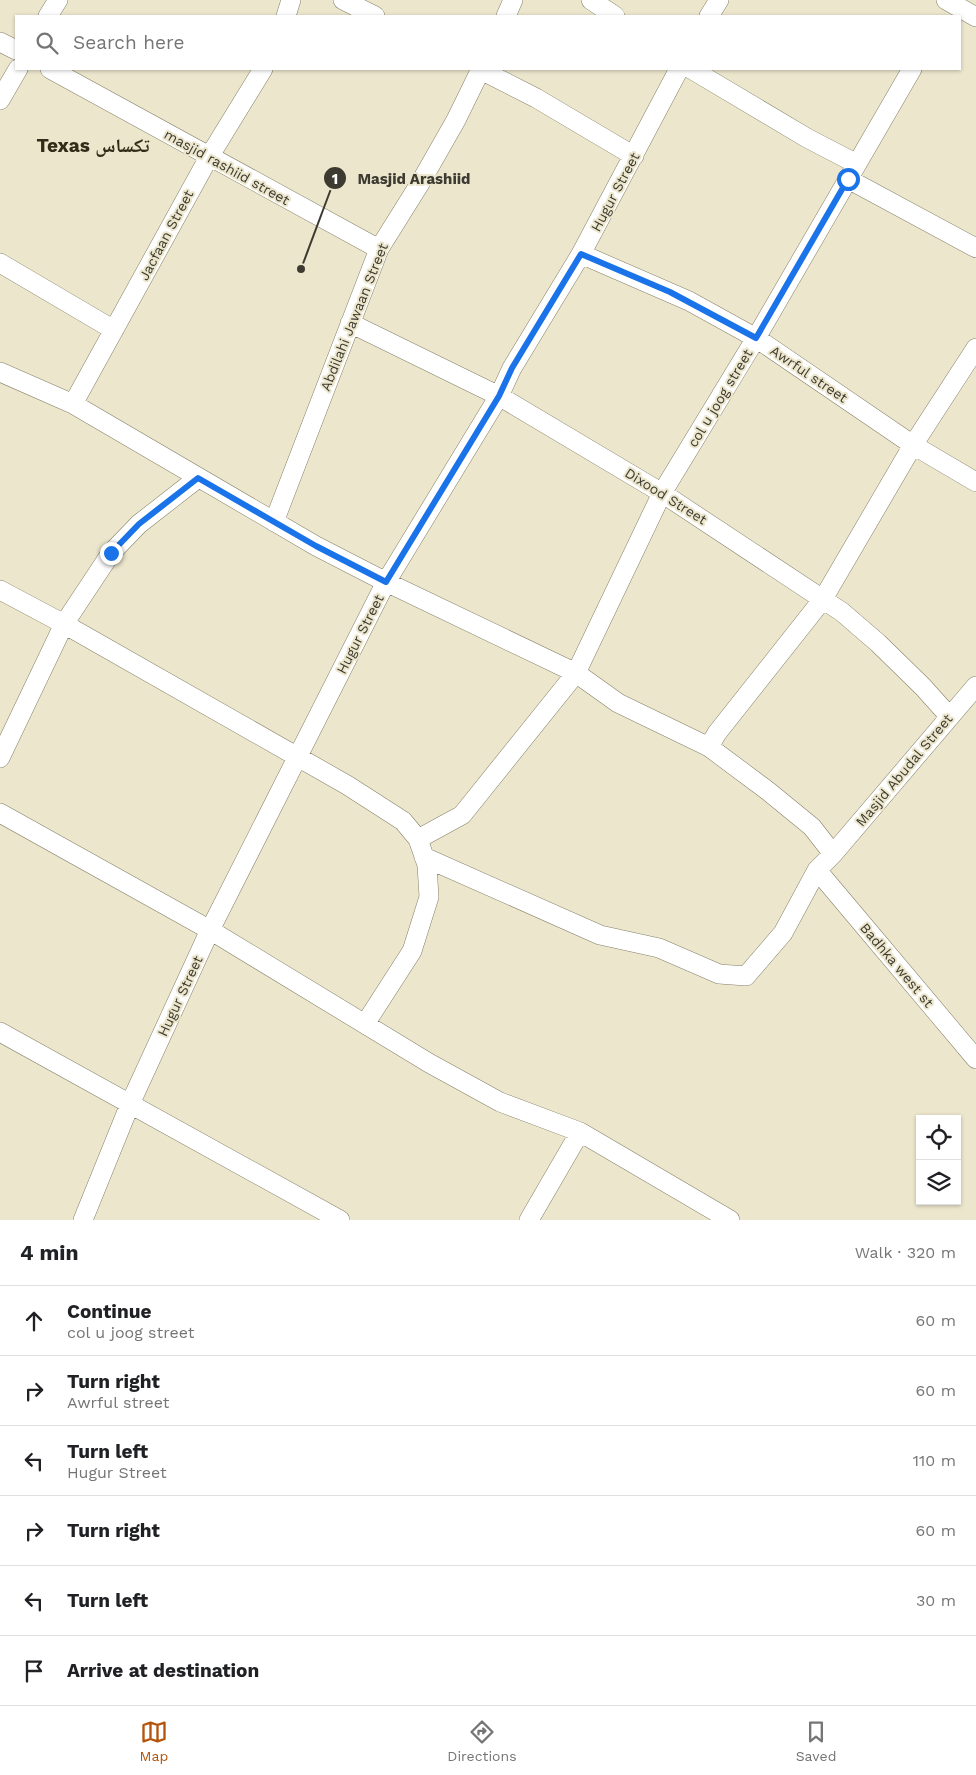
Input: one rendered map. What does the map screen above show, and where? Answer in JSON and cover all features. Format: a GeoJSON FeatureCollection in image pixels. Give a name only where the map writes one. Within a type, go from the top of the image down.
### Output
{"type":"FeatureCollection","features":[{"type":"Feature","properties":{"kind":"street"},"geometry":{"type":"LineString","coordinates":[[49,15],[58,0]]}},
{"type":"Feature","properties":{"kind":"street"},"geometry":{"type":"LineString","coordinates":[[286,15],[291,0]]}},
{"type":"Feature","properties":{"kind":"street"},"geometry":{"type":"LineString","coordinates":[[343,0],[373,15]]}},
{"type":"Feature","properties":{"kind":"street"},"geometry":{"type":"LineString","coordinates":[[506,15],[513,0]]}},
{"type":"Feature","properties":{"kind":"street"},"geometry":{"type":"LineString","coordinates":[[591,0],[614,15]]}},
{"type":"Feature","properties":{"kind":"street"},"geometry":{"type":"LineString","coordinates":[[711,15],[719,0]]}},
{"type":"Feature","properties":{"kind":"street"},"geometry":{"type":"LineString","coordinates":[[948,5],[976,17]]}},
{"type":"Feature","properties":{"kind":"street"},"geometry":{"type":"LineString","coordinates":[[0,42],[15,50]]}},
{"type":"Feature","properties":{"kind":"street"},"geometry":{"type":"LineString","coordinates":[[0,100],[17,70]]}},
{"type":"Feature","properties":{"kind":"street","name":"masjid rashiid street"},"geometry":{"type":"LineString","coordinates":[[52,70],[379,249]]}},
{"type":"Feature","properties":{"kind":"street","name":"Jacfaan Street"},"geometry":{"type":"LineString","coordinates":[[73,404],[209,157],[262,70]]}},
{"type":"Feature","properties":{"kind":"street","name":"Abdilahi Jawaan Street"},"geometry":{"type":"LineString","coordinates":[[274,522],[379,249],[442,145],[480,70]]}},
{"type":"Feature","properties":{"kind":"street"},"geometry":{"type":"LineString","coordinates":[[482,70],[536,98],[634,156]]}},
{"type":"Feature","properties":{"kind":"street","name":"Hugur Street"},"geometry":{"type":"LineString","coordinates":[[83,1220],[130,1104],[210,930],[386,582],[499,396],[512,368],[581,254],[678,70]]}},
{"type":"Feature","properties":{"kind":"street"},"geometry":{"type":"LineString","coordinates":[[693,70],[799,134],[853,171],[976,248]]}},
{"type":"Feature","properties":{"kind":"street","name":"col u joog street"},"geometry":{"type":"LineString","coordinates":[[421,848],[462,815],[576,672],[662,493],[756,338],[911,70]]}},
{"type":"Feature","properties":{"kind":"street","name":"Awrful street"},"geometry":{"type":"LineString","coordinates":[[581,254],[670,292],[756,338],[912,445],[976,482]]}},
{"type":"Feature","properties":{"kind":"street"},"geometry":{"type":"LineString","coordinates":[[0,263],[114,330]]}},
{"type":"Feature","properties":{"kind":"street","name":"Dixood Street"},"geometry":{"type":"LineString","coordinates":[[350,323],[499,396],[662,493],[842,612],[923,686],[949,716]]}},
{"type":"Feature","properties":{"kind":"street"},"geometry":{"type":"LineString","coordinates":[[709,747],[717,733],[823,599],[912,445],[976,348]]}},
{"type":"Feature","properties":{"kind":"street"},"geometry":{"type":"LineString","coordinates":[[0,372],[73,404],[316,546],[386,582],[576,672],[618,702],[709,747],[812,827],[833,854]]}},
{"type":"Feature","properties":{"kind":"street"},"geometry":{"type":"LineString","coordinates":[[0,758],[64,624],[111,553],[139,524],[198,478]]}},
{"type":"Feature","properties":{"kind":"street"},"geometry":{"type":"LineString","coordinates":[[0,590],[298,756],[403,821],[421,848],[427,865],[429,897],[412,951],[365,1024]]}},
{"type":"Feature","properties":{"kind":"street","name":"Masjid Abudal Street"},"geometry":{"type":"LineString","coordinates":[[421,848],[600,935],[658,948],[719,974],[746,976],[783,933],[817,870],[833,854],[976,686]]}},
{"type":"Feature","properties":{"kind":"street"},"geometry":{"type":"LineString","coordinates":[[0,813],[210,930],[429,1063],[500,1102],[580,1132],[730,1220]]}},
{"type":"Feature","properties":{"kind":"street","name":"Badhka west st"},"geometry":{"type":"LineString","coordinates":[[817,870],[976,1060]]}},
{"type":"Feature","properties":{"kind":"street"},"geometry":{"type":"LineString","coordinates":[[0,1032],[340,1220]]}},
{"type":"Feature","properties":{"kind":"street"},"geometry":{"type":"LineString","coordinates":[[529,1220],[580,1132]]}},
{"type":"Feature","properties":{"kind":"place","name":"Masjid Arashiid"},"geometry":{"type":"Point","coordinates":[301,269]}},
{"type":"Feature","properties":{"kind":"district","name":"Texas تكساس"},"geometry":{"type":"Point","coordinates":[93,145]}},
{"type":"Feature","properties":{"kind":"route"},"geometry":{"type":"LineString","coordinates":[[111,553],[139,524],[198,478],[316,546],[386,582],[499,396],[512,368],[581,254],[689,301],[756,338],[848,179]]}}]}
